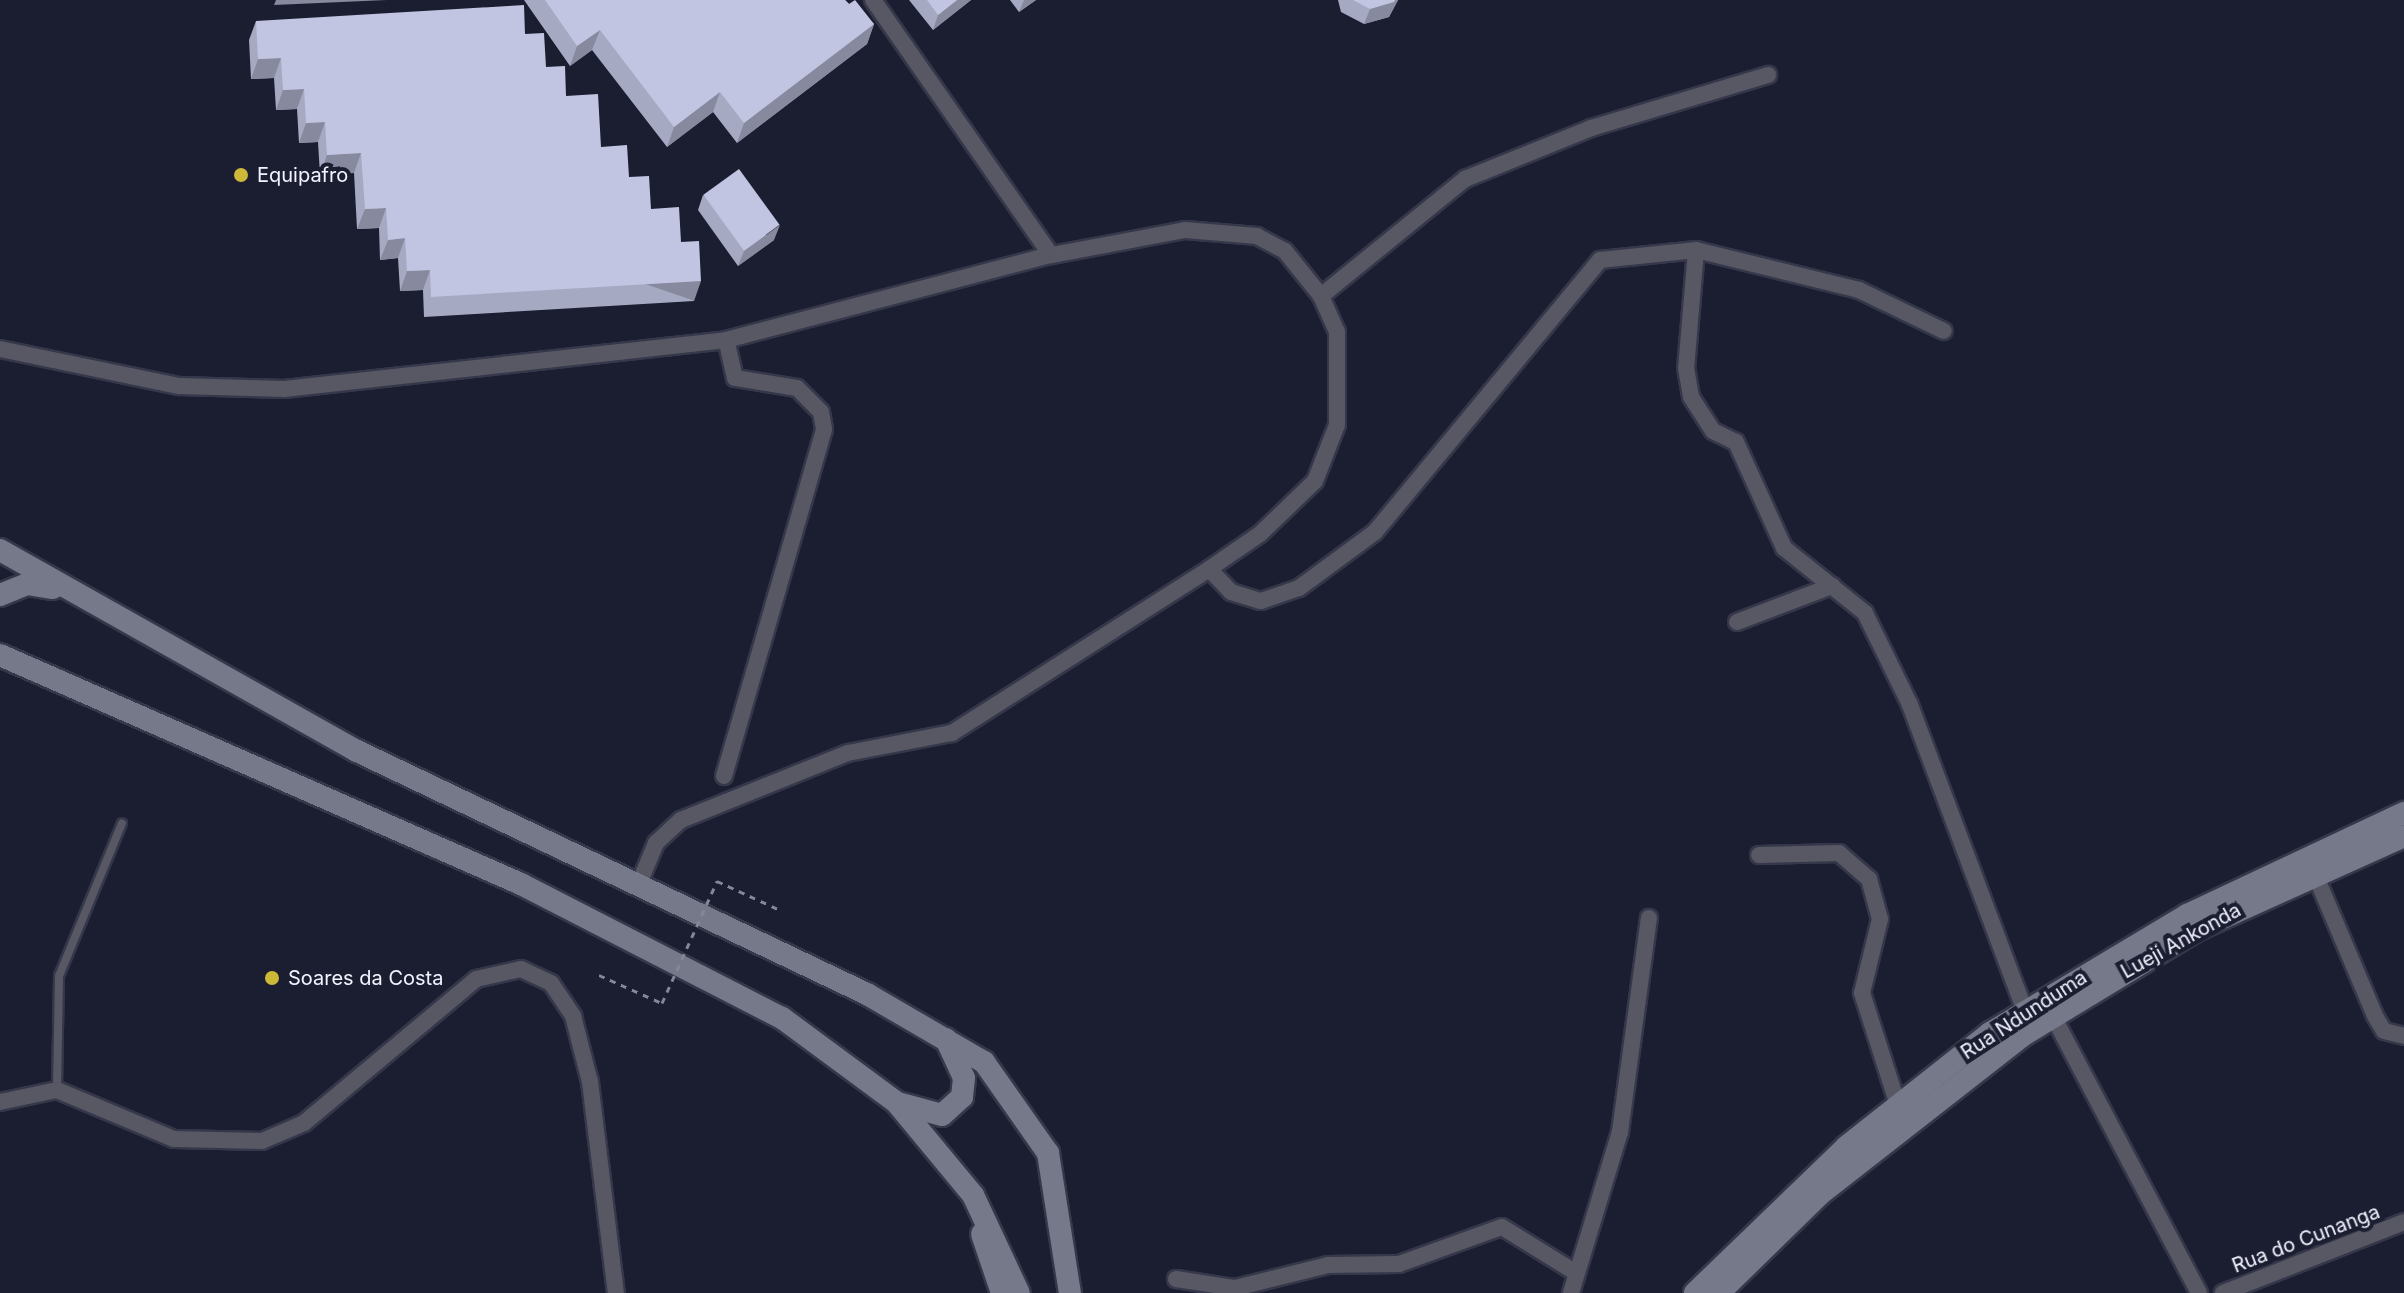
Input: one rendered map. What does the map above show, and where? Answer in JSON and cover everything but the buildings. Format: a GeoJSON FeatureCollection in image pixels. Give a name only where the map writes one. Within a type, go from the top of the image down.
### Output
{"type":"FeatureCollection","features":[{"type":"Feature","properties":{"kind":"main road"},"geometry":{"type":"LineString","coordinates":[[0,550],[66,591],[357,751],[945,1039],[999,1077],[1048,1153],[1069,1289]]}},
{"type":"Feature","properties":{"kind":"main road"},"geometry":{"type":"LineString","coordinates":[[0,595],[27,584],[66,591]]}},
{"type":"Feature","properties":{"kind":"main road"},"geometry":{"type":"LineString","coordinates":[[0,637],[21,667]]}},
{"type":"Feature","properties":{"kind":"main road"},"geometry":{"type":"LineString","coordinates":[[0,655],[21,667],[207,742],[686,966],[782,1018],[896,1102],[987,1217],[1019,1293]]}},
{"type":"Feature","properties":{"kind":"main road","name":"Rua Ndunduma"},"geometry":{"type":"LineString","coordinates":[[1695,1293],[1897,1102],[2025,1011],[2187,915],[2404,813]]}},
{"type":"Feature","properties":{"kind":"main road","name":"Lueji Ankonda"},"geometry":{"type":"LineString","coordinates":[[1719,1293],[1899,1127],[2053,1016],[2138,962],[2314,872],[2404,836]]}},
{"type":"Feature","properties":{"kind":"main road"},"geometry":{"type":"LineString","coordinates":[[896,1102],[928,1115],[955,1108],[964,1078],[945,1039]]}},
{"type":"Feature","properties":{"kind":"main road"},"geometry":{"type":"LineString","coordinates":[[917,1127],[983,1236],[1002,1293]]}},
{"type":"Feature","properties":{"kind":"street"},"geometry":{"type":"LineString","coordinates":[[873,0],[1051,255]]}},
{"type":"Feature","properties":{"kind":"street"},"geometry":{"type":"LineString","coordinates":[[1321,296],[1465,179],[1591,128],[1768,75]]}},
{"type":"Feature","properties":{"kind":"street"},"geometry":{"type":"LineString","coordinates":[[0,349],[179,386],[284,389],[726,340],[1051,255],[1185,230],[1227,231],[1285,251],[1321,296],[1341,362],[1328,456],[1293,504],[1209,569],[952,733],[848,753],[681,820],[656,843],[638,886]]}},
{"type":"Feature","properties":{"kind":"street"},"geometry":{"type":"LineString","coordinates":[[1209,569],[1243,599],[1299,588],[1409,498],[1584,272],[1622,254],[1696,250],[1859,290],[1944,331]]}},
{"type":"Feature","properties":{"kind":"street"},"geometry":{"type":"LineString","coordinates":[[1696,250],[1686,368],[1691,397],[1713,431],[1736,442],[1784,548],[1814,579],[1832,586],[1865,613],[1910,705],[2025,1011]]}},
{"type":"Feature","properties":{"kind":"street"},"geometry":{"type":"LineString","coordinates":[[724,776],[824,429],[821,412],[797,388],[735,378],[726,340]]}},
{"type":"Feature","properties":{"kind":"street"},"geometry":{"type":"LineString","coordinates":[[1737,622],[1832,586]]}},
{"type":"Feature","properties":{"kind":"street"},"geometry":{"type":"LineString","coordinates":[[1759,855],[1839,853],[1869,879],[1880,919],[1862,993],[1897,1102]]}},
{"type":"Feature","properties":{"kind":"street"},"geometry":{"type":"LineString","coordinates":[[2314,872],[2375,1016],[2384,1031],[2404,1036]]}},
{"type":"Feature","properties":{"kind":"street"},"geometry":{"type":"LineString","coordinates":[[1571,1293],[1573,1271],[1620,1132],[1649,918]]}},
{"type":"Feature","properties":{"kind":"street"},"geometry":{"type":"LineString","coordinates":[[0,1102],[57,1090],[161,1136],[262,1141],[304,1123],[476,979],[521,969],[551,983],[573,1016],[590,1082],[616,1293]]}},
{"type":"Feature","properties":{"kind":"street"},"geometry":{"type":"LineString","coordinates":[[2053,1016],[2199,1293]]}},
{"type":"Feature","properties":{"kind":"street","name":"Rua do Cunanga"},"geometry":{"type":"LineString","coordinates":[[2223,1293],[2404,1222]]}},
{"type":"Feature","properties":{"kind":"street"},"geometry":{"type":"LineString","coordinates":[[1176,1279],[1217,1288],[1259,1288],[1328,1265],[1399,1264],[1502,1227],[1573,1271]]}},
{"type":"Feature","properties":{"kind":"lane"},"geometry":{"type":"LineString","coordinates":[[57,1090],[59,976],[122,823]]}},
{"type":"Feature","properties":{"kind":"path"},"geometry":{"type":"LineString","coordinates":[[599,975],[662,1003],[717,881],[780,910]]}},
{"type":"Feature","properties":{"kind":"place","name":"Equipafro"},"geometry":{"type":"Point","coordinates":[241,175]}},
{"type":"Feature","properties":{"kind":"place","name":"Soares da Costa"},"geometry":{"type":"Point","coordinates":[272,978]}}]}
